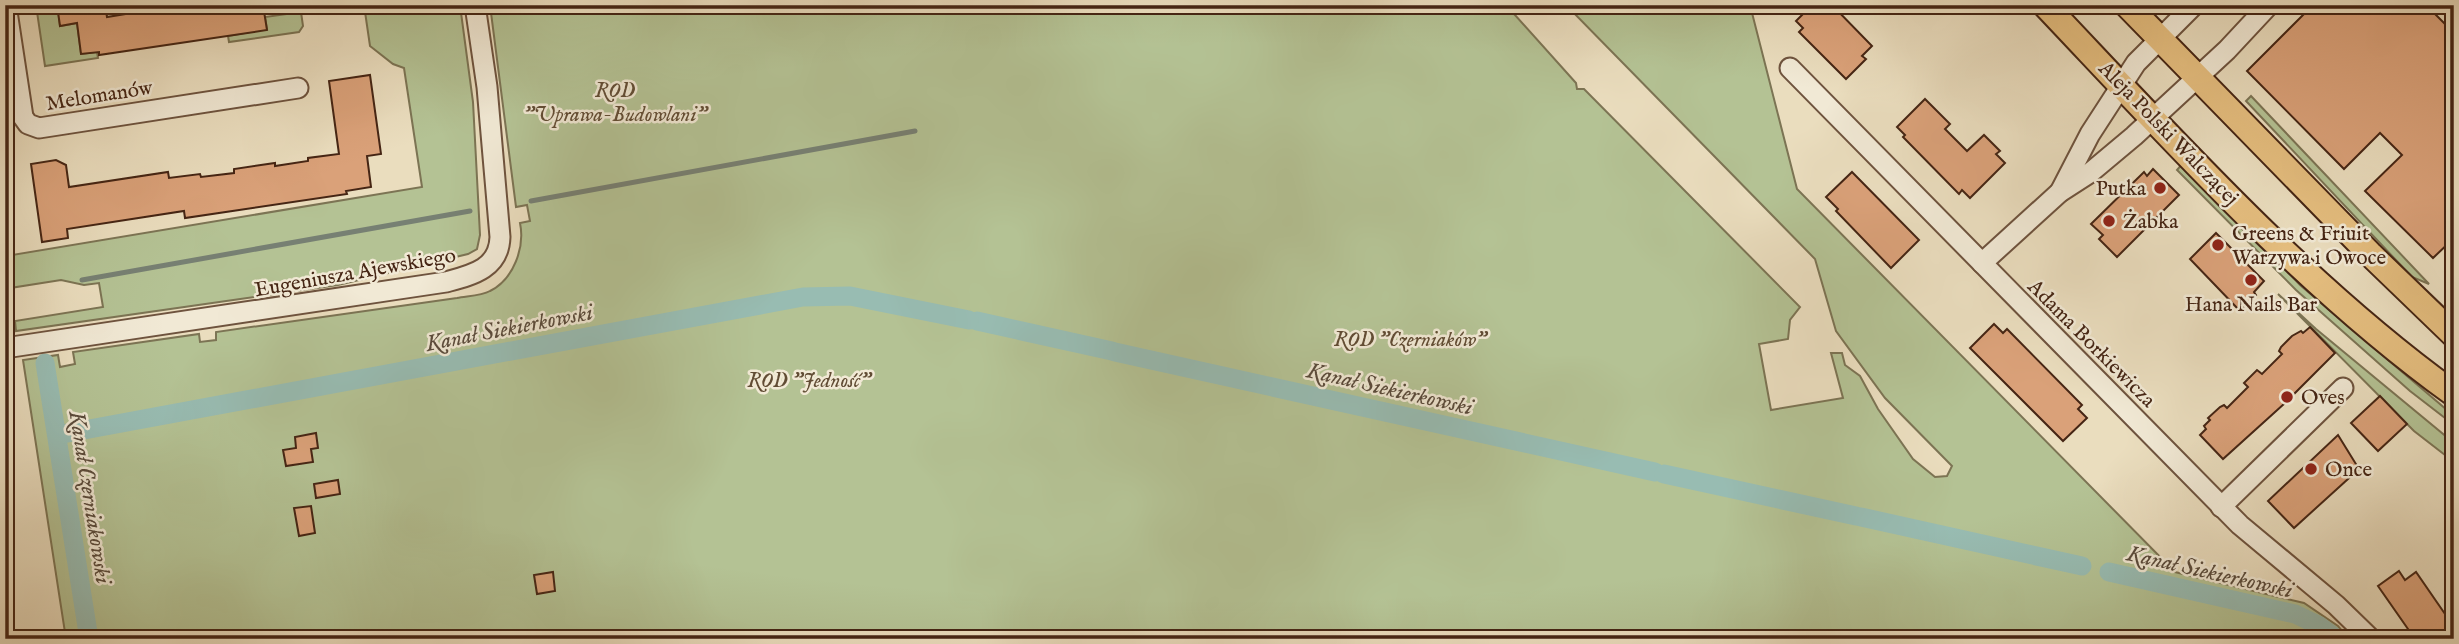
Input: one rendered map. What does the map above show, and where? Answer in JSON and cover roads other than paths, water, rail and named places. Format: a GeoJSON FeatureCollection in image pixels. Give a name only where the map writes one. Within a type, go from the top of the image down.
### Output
{"type":"FeatureCollection","features":[{"type":"Feature","properties":{"kind":"main road","name":"Aleja Polski Walczącej"},"geometry":{"type":"LineString","coordinates":[[2045,5],[2153,119],[2292,258],[2375,332],[2454,394]]}},
{"type":"Feature","properties":{"kind":"main road"},"geometry":{"type":"LineString","coordinates":[[2127,5],[2370,254],[2454,335]]}},
{"type":"Feature","properties":{"kind":"street","name":"Melomanów"},"geometry":{"type":"LineString","coordinates":[[6,5],[8,39],[23,117],[28,124],[39,128],[298,88]]}},
{"type":"Feature","properties":{"kind":"street","name":"Eugeniusza Ajewskiego"},"geometry":{"type":"LineString","coordinates":[[5,348],[433,284],[484,270],[497,254],[500,237],[486,87],[475,5]]}},
{"type":"Feature","properties":{"kind":"street"},"geometry":{"type":"LineString","coordinates":[[2060,192],[2076,157],[2121,85],[2139,60],[2194,5]]}},
{"type":"Feature","properties":{"kind":"street"},"geometry":{"type":"LineString","coordinates":[[1982,263],[2060,192],[2102,164],[2153,119],[2227,50],[2269,5]]}},
{"type":"Feature","properties":{"kind":"street","name":"Adama Borkiewicza"},"geometry":{"type":"LineString","coordinates":[[1790,68],[2221,507],[2336,605],[2371,639]]}},
{"type":"Feature","properties":{"kind":"street"},"geometry":{"type":"LineString","coordinates":[[2221,507],[2343,388]]}},
{"type":"Feature","properties":{"kind":"waterway"},"geometry":{"type":"LineString","coordinates":[[531,201],[915,131]]}},
{"type":"Feature","properties":{"kind":"waterway"},"geometry":{"type":"LineString","coordinates":[[82,280],[470,211]]}},
{"type":"Feature","properties":{"kind":"waterway","name":"Kanał Siekierkowski"},"geometry":{"type":"LineString","coordinates":[[57,435],[803,297],[850,296],[969,320]]}},
{"type":"Feature","properties":{"kind":"waterway","name":"Kanał Siekierkowski"},"geometry":{"type":"LineString","coordinates":[[977,321],[1112,351]]}},
{"type":"Feature","properties":{"kind":"waterway","name":"Kanał Siekierkowski"},"geometry":{"type":"LineString","coordinates":[[1115,352],[1655,472]]}},
{"type":"Feature","properties":{"kind":"waterway","name":"Kanał Czerniakowski"},"geometry":{"type":"LineString","coordinates":[[45,363],[89,639]]}},
{"type":"Feature","properties":{"kind":"waterway","name":"Kanał Siekierkowski"},"geometry":{"type":"LineString","coordinates":[[1664,474],[1856,516]]}},
{"type":"Feature","properties":{"kind":"waterway","name":"Kanał Siekierkowski"},"geometry":{"type":"LineString","coordinates":[[1861,517],[2082,566]]}},
{"type":"Feature","properties":{"kind":"waterway","name":"Kanał Siekierkowski"},"geometry":{"type":"LineString","coordinates":[[2109,572],[2295,614],[2318,625],[2337,639]]}},
{"type":"Feature","properties":{"kind":"place","name":"Putka"},"geometry":{"type":"Point","coordinates":[2160,188]}},
{"type":"Feature","properties":{"kind":"place","name":"Żabka"},"geometry":{"type":"Point","coordinates":[2109,221]}},
{"type":"Feature","properties":{"kind":"place","name":"Greens & Friuit Warzywa i Owoce"},"geometry":{"type":"Point","coordinates":[2218,245]}},
{"type":"Feature","properties":{"kind":"place","name":"Hana Nails Bar"},"geometry":{"type":"Point","coordinates":[2251,280]}},
{"type":"Feature","properties":{"kind":"place","name":"Oves"},"geometry":{"type":"Point","coordinates":[2287,397]}},
{"type":"Feature","properties":{"kind":"place","name":"Once"},"geometry":{"type":"Point","coordinates":[2311,469]}},
{"type":"Feature","properties":{"kind":"park label","name":"ROD \"Uprawa-Budowlani\""},"geometry":{"type":"Point","coordinates":[615,102]}},
{"type":"Feature","properties":{"kind":"park label","name":"ROD \"Czerniaków\""},"geometry":{"type":"Point","coordinates":[1410,339]}},
{"type":"Feature","properties":{"kind":"park label","name":"ROD \"Jedność\""},"geometry":{"type":"Point","coordinates":[809,380]}}]}
